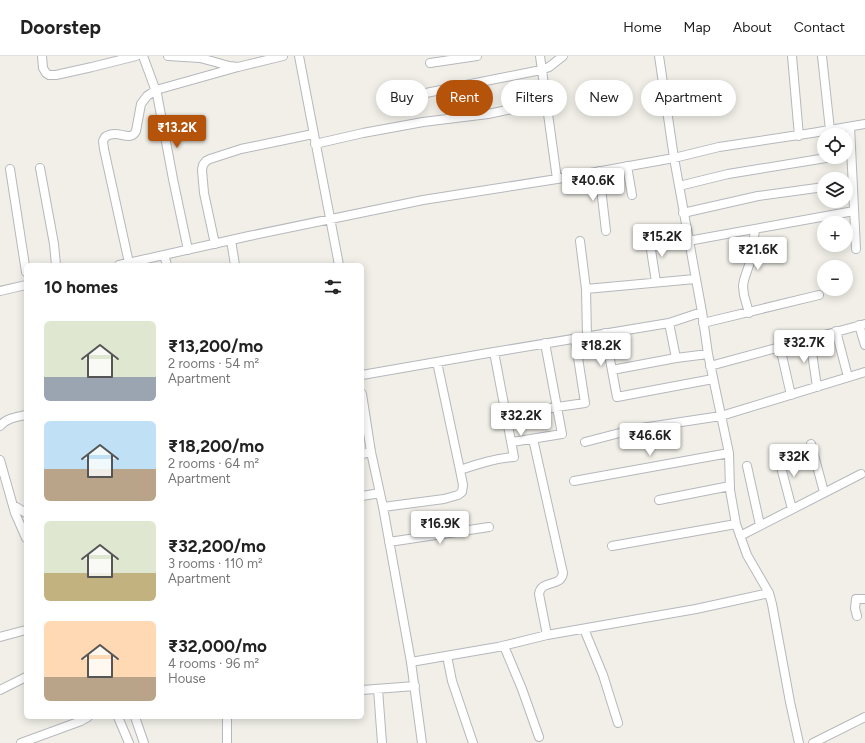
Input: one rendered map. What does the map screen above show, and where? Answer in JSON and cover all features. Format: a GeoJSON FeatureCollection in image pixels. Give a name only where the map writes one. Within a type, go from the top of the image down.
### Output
{"type":"FeatureCollection","features":[{"type":"Feature","properties":{"kind":"street"},"geometry":{"type":"LineString","coordinates":[[42,56],[43,68],[49,75],[56,75],[117,58],[136,56]]}},
{"type":"Feature","properties":{"kind":"street"},"geometry":{"type":"LineString","coordinates":[[143,56],[157,94],[188,250]]}},
{"type":"Feature","properties":{"kind":"street"},"geometry":{"type":"LineString","coordinates":[[168,56],[200,58],[238,67]]}},
{"type":"Feature","properties":{"kind":"street"},"geometry":{"type":"LineString","coordinates":[[283,56],[156,90],[147,96],[141,104],[134,135],[126,136],[110,134],[105,137],[103,141],[104,149],[129,263],[423,200],[556,179],[674,158],[719,147],[817,133]]}},
{"type":"Feature","properties":{"kind":"street"},"geometry":{"type":"LineString","coordinates":[[299,56],[339,263]]}},
{"type":"Feature","properties":{"kind":"street"},"geometry":{"type":"LineString","coordinates":[[430,64],[477,56]]}},
{"type":"Feature","properties":{"kind":"street"},"geometry":{"type":"LineString","coordinates":[[540,56],[543,80]]}},
{"type":"Feature","properties":{"kind":"street"},"geometry":{"type":"LineString","coordinates":[[428,93],[541,70],[549,67],[563,56]]}},
{"type":"Feature","properties":{"kind":"street"},"geometry":{"type":"LineString","coordinates":[[659,56],[674,158],[702,312],[710,366],[729,453],[730,486],[736,524],[750,561],[769,594],[772,604],[799,743]]}},
{"type":"Feature","properties":{"kind":"street"},"geometry":{"type":"LineString","coordinates":[[792,56],[799,136]]}},
{"type":"Feature","properties":{"kind":"street"},"geometry":{"type":"LineString","coordinates":[[822,56],[830,128]]}},
{"type":"Feature","properties":{"kind":"street"},"geometry":{"type":"LineString","coordinates":[[315,144],[423,122],[501,111]]}},
{"type":"Feature","properties":{"kind":"street"},"geometry":{"type":"LineString","coordinates":[[548,116],[556,179]]}},
{"type":"Feature","properties":{"kind":"street"},"geometry":{"type":"LineString","coordinates":[[843,128],[865,124]]}},
{"type":"Feature","properties":{"kind":"street"},"geometry":{"type":"LineString","coordinates":[[215,244],[204,193],[202,170],[206,161],[241,149],[313,134]]}},
{"type":"Feature","properties":{"kind":"street"},"geometry":{"type":"LineString","coordinates":[[679,186],[728,174],[817,159]]}},
{"type":"Feature","properties":{"kind":"street"},"geometry":{"type":"LineString","coordinates":[[627,166],[632,195]]}},
{"type":"Feature","properties":{"kind":"street"},"geometry":{"type":"LineString","coordinates":[[40,168],[54,244],[56,263]]}},
{"type":"Feature","properties":{"kind":"street"},"geometry":{"type":"LineString","coordinates":[[10,169],[25,263]]}},
{"type":"Feature","properties":{"kind":"street"},"geometry":{"type":"LineString","coordinates":[[599,171],[606,231]]}},
{"type":"Feature","properties":{"kind":"street"},"geometry":{"type":"LineString","coordinates":[[684,213],[758,196],[817,188]]}},
{"type":"Feature","properties":{"kind":"street"},"geometry":{"type":"LineString","coordinates":[[853,206],[856,249]]}},
{"type":"Feature","properties":{"kind":"street"},"geometry":{"type":"LineString","coordinates":[[688,241],[854,211]]}},
{"type":"Feature","properties":{"kind":"street"},"geometry":{"type":"LineString","coordinates":[[749,313],[743,286],[752,256],[755,229]]}},
{"type":"Feature","properties":{"kind":"street"},"geometry":{"type":"LineString","coordinates":[[649,237],[656,282]]}},
{"type":"Feature","properties":{"kind":"street"},"geometry":{"type":"LineString","coordinates":[[231,240],[236,263]]}},
{"type":"Feature","properties":{"kind":"street"},"geometry":{"type":"LineString","coordinates":[[580,242],[586,289],[587,336]]}},
{"type":"Feature","properties":{"kind":"street"},"geometry":{"type":"LineString","coordinates":[[164,255],[166,263]]}},
{"type":"Feature","properties":{"kind":"street"},"geometry":{"type":"LineString","coordinates":[[586,289],[695,279]]}},
{"type":"Feature","properties":{"kind":"street"},"geometry":{"type":"LineString","coordinates":[[0,291],[24,285]]}},
{"type":"Feature","properties":{"kind":"street"},"geometry":{"type":"LineString","coordinates":[[703,323],[817,296]]}},
{"type":"Feature","properties":{"kind":"street"},"geometry":{"type":"LineString","coordinates":[[364,375],[669,323],[702,312]]}},
{"type":"Feature","properties":{"kind":"street"},"geometry":{"type":"LineString","coordinates":[[669,323],[676,358]]}},
{"type":"Feature","properties":{"kind":"street"},"geometry":{"type":"LineString","coordinates":[[710,366],[862,324],[865,345]]}},
{"type":"Feature","properties":{"kind":"street"},"geometry":{"type":"LineString","coordinates":[[836,331],[848,377]]}},
{"type":"Feature","properties":{"kind":"street"},"geometry":{"type":"LineString","coordinates":[[605,333],[617,397],[713,379]]}},
{"type":"Feature","properties":{"kind":"street"},"geometry":{"type":"LineString","coordinates":[[507,416],[557,407],[585,404],[575,338]]}},
{"type":"Feature","properties":{"kind":"street"},"geometry":{"type":"LineString","coordinates":[[810,339],[817,387]]}},
{"type":"Feature","properties":{"kind":"street"},"geometry":{"type":"LineString","coordinates":[[512,442],[562,434],[545,343]]}},
{"type":"Feature","properties":{"kind":"street"},"geometry":{"type":"LineString","coordinates":[[780,347],[791,395]]}},
{"type":"Feature","properties":{"kind":"street"},"geometry":{"type":"LineString","coordinates":[[460,470],[477,464],[514,456],[494,352]]}},
{"type":"Feature","properties":{"kind":"street"},"geometry":{"type":"LineString","coordinates":[[612,370],[676,358],[708,354]]}},
{"type":"Feature","properties":{"kind":"street"},"geometry":{"type":"LineString","coordinates":[[383,507],[444,499],[458,495],[462,492],[463,485],[437,362]]}},
{"type":"Feature","properties":{"kind":"street"},"geometry":{"type":"LineString","coordinates":[[585,442],[635,429],[721,416],[865,372]]}},
{"type":"Feature","properties":{"kind":"street"},"geometry":{"type":"LineString","coordinates":[[0,426],[3,422],[9,419],[24,415]]}},
{"type":"Feature","properties":{"kind":"street"},"geometry":{"type":"LineString","coordinates":[[364,420],[383,507],[412,662],[422,743]]}},
{"type":"Feature","properties":{"kind":"street"},"geometry":{"type":"LineString","coordinates":[[533,439],[563,573],[563,577],[560,580],[542,586],[540,589],[539,594],[547,635]]}},
{"type":"Feature","properties":{"kind":"street"},"geometry":{"type":"LineString","coordinates":[[811,444],[824,492]]}},
{"type":"Feature","properties":{"kind":"street"},"geometry":{"type":"LineString","coordinates":[[364,454],[371,452]]}},
{"type":"Feature","properties":{"kind":"street"},"geometry":{"type":"LineString","coordinates":[[777,452],[792,509]]}},
{"type":"Feature","properties":{"kind":"street"},"geometry":{"type":"LineString","coordinates":[[574,481],[729,453]]}},
{"type":"Feature","properties":{"kind":"street"},"geometry":{"type":"LineString","coordinates":[[0,460],[15,513],[24,533]]}},
{"type":"Feature","properties":{"kind":"street"},"geometry":{"type":"LineString","coordinates":[[747,466],[760,525]]}},
{"type":"Feature","properties":{"kind":"street"},"geometry":{"type":"LineString","coordinates":[[740,536],[861,474]]}},
{"type":"Feature","properties":{"kind":"street"},"geometry":{"type":"LineString","coordinates":[[659,500],[730,486]]}},
{"type":"Feature","properties":{"kind":"street"},"geometry":{"type":"LineString","coordinates":[[364,496],[380,493]]}},
{"type":"Feature","properties":{"kind":"street"},"geometry":{"type":"LineString","coordinates":[[13,505],[24,513]]}},
{"type":"Feature","properties":{"kind":"street"},"geometry":{"type":"LineString","coordinates":[[612,546],[736,524]]}},
{"type":"Feature","properties":{"kind":"street"},"geometry":{"type":"LineString","coordinates":[[389,542],[489,528]]}},
{"type":"Feature","properties":{"kind":"street"},"geometry":{"type":"LineString","coordinates":[[412,662],[504,646],[547,635],[696,609],[769,594]]}},
{"type":"Feature","properties":{"kind":"street"},"geometry":{"type":"LineString","coordinates":[[857,616],[855,608],[856,599],[865,599]]}},
{"type":"Feature","properties":{"kind":"street"},"geometry":{"type":"LineString","coordinates":[[584,629],[603,675],[618,723]]}},
{"type":"Feature","properties":{"kind":"street"},"geometry":{"type":"LineString","coordinates":[[0,636],[24,630]]}},
{"type":"Feature","properties":{"kind":"street"},"geometry":{"type":"LineString","coordinates":[[504,646],[522,689],[539,737]]}},
{"type":"Feature","properties":{"kind":"street"},"geometry":{"type":"LineString","coordinates":[[447,656],[452,680],[473,743]]}},
{"type":"Feature","properties":{"kind":"street"},"geometry":{"type":"LineString","coordinates":[[0,690],[24,678]]}},
{"type":"Feature","properties":{"kind":"street"},"geometry":{"type":"LineString","coordinates":[[364,690],[415,686]]}},
{"type":"Feature","properties":{"kind":"street"},"geometry":{"type":"LineString","coordinates":[[378,689],[382,743]]}},
{"type":"Feature","properties":{"kind":"street"},"geometry":{"type":"LineString","coordinates":[[813,743],[865,717]]}},
{"type":"Feature","properties":{"kind":"street"},"geometry":{"type":"LineString","coordinates":[[21,743],[84,719]]}},
{"type":"Feature","properties":{"kind":"street"},"geometry":{"type":"LineString","coordinates":[[119,719],[129,743]]}},
{"type":"Feature","properties":{"kind":"street"},"geometry":{"type":"LineString","coordinates":[[136,719],[144,743]]}},
{"type":"Feature","properties":{"kind":"street"},"geometry":{"type":"LineString","coordinates":[[227,719],[227,743]]}}]}
